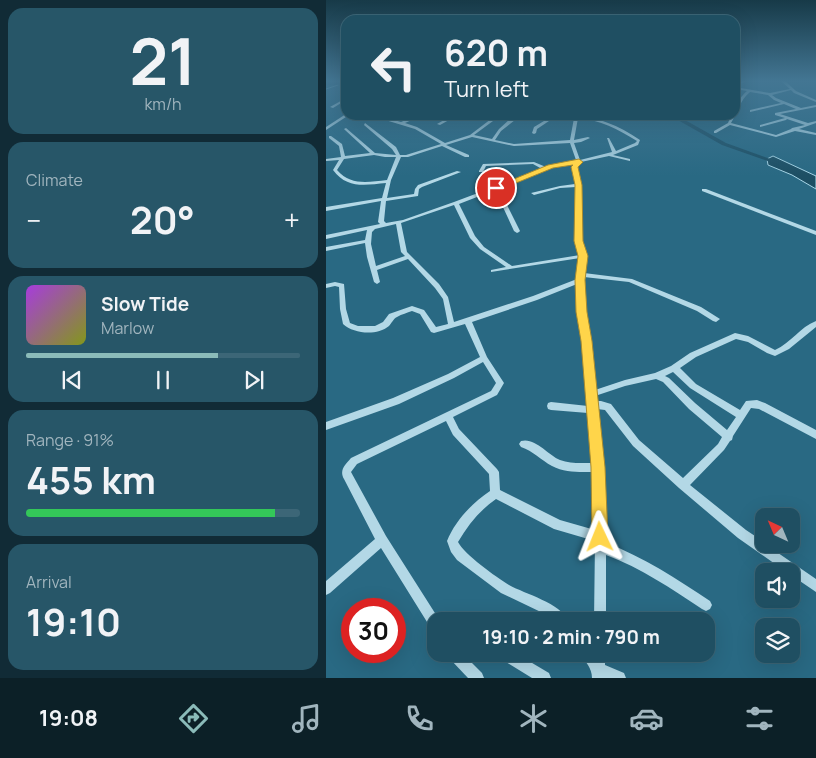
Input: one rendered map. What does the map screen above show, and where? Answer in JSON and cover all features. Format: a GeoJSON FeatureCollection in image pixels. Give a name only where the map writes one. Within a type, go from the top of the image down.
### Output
{"type":"FeatureCollection","features":[{"type":"Feature","properties":{"kind":"street"},"geometry":{"type":"LineString","coordinates":[[783,113],[776,114],[807,124]]}},
{"type":"Feature","properties":{"kind":"street"},"geometry":{"type":"LineString","coordinates":[[761,126],[786,118]]}},
{"type":"Feature","properties":{"kind":"street"},"geometry":{"type":"LineString","coordinates":[[326,129],[341,119]]}},
{"type":"Feature","properties":{"kind":"street"},"geometry":{"type":"LineString","coordinates":[[385,120],[416,128],[467,156]]}},
{"type":"Feature","properties":{"kind":"street"},"geometry":{"type":"LineString","coordinates":[[400,124],[409,120]]}},
{"type":"Feature","properties":{"kind":"street"},"geometry":{"type":"LineString","coordinates":[[439,124],[447,120]]}},
{"type":"Feature","properties":{"kind":"street"},"geometry":{"type":"LineString","coordinates":[[326,160],[374,154],[399,156],[412,154],[471,136],[492,120]]}},
{"type":"Feature","properties":{"kind":"street"},"geometry":{"type":"LineString","coordinates":[[494,140],[500,130],[512,120]]}},
{"type":"Feature","properties":{"kind":"street"},"geometry":{"type":"LineString","coordinates":[[540,120],[549,120]]}},
{"type":"Feature","properties":{"kind":"street"},"geometry":{"type":"LineString","coordinates":[[534,133],[535,128],[549,120]]}},
{"type":"Feature","properties":{"kind":"street"},"geometry":{"type":"LineString","coordinates":[[575,120],[572,142],[579,162]]}},
{"type":"Feature","properties":{"kind":"street"},"geometry":{"type":"LineString","coordinates":[[510,267],[482,248],[472,237],[456,204],[546,169],[611,154],[640,142],[624,130],[596,120]]}},
{"type":"Feature","properties":{"kind":"street"},"geometry":{"type":"LineString","coordinates":[[715,132],[732,120]]}},
{"type":"Feature","properties":{"kind":"street"},"geometry":{"type":"LineString","coordinates":[[729,124],[774,136],[815,122]]}},
{"type":"Feature","properties":{"kind":"street"},"geometry":{"type":"LineString","coordinates":[[365,124],[394,148],[399,156]]}},
{"type":"Feature","properties":{"kind":"street"},"geometry":{"type":"LineString","coordinates":[[346,129],[374,154]]}},
{"type":"Feature","properties":{"kind":"street"},"geometry":{"type":"LineString","coordinates":[[793,130],[815,134]]}},
{"type":"Feature","properties":{"kind":"street"},"geometry":{"type":"LineString","coordinates":[[471,136],[526,146],[572,142],[588,138]]}},
{"type":"Feature","properties":{"kind":"street"},"geometry":{"type":"LineString","coordinates":[[330,137],[341,145],[343,157],[335,170],[338,174],[352,184],[388,181]]}},
{"type":"Feature","properties":{"kind":"street"},"geometry":{"type":"LineString","coordinates":[[608,139],[611,154]]}},
{"type":"Feature","properties":{"kind":"street"},"geometry":{"type":"LineString","coordinates":[[611,154],[628,160]]}},
{"type":"Feature","properties":{"kind":"street"},"geometry":{"type":"LineString","coordinates":[[385,225],[381,222],[383,200],[388,181],[399,156]]}},
{"type":"Feature","properties":{"kind":"street"},"geometry":{"type":"LineString","coordinates":[[579,162],[575,167],[578,185],[578,241],[583,256],[581,277],[582,312],[598,467],[600,612]]}},
{"type":"Feature","properties":{"kind":"street"},"geometry":{"type":"LineString","coordinates":[[481,171],[485,165],[493,164],[508,166],[534,163],[546,169]]}},
{"type":"Feature","properties":{"kind":"street"},"geometry":{"type":"LineString","coordinates":[[326,209],[416,195],[417,189],[420,186],[460,172]]}},
{"type":"Feature","properties":{"kind":"street"},"geometry":{"type":"LineString","coordinates":[[534,193],[560,186],[578,185]]}},
{"type":"Feature","properties":{"kind":"street"},"geometry":{"type":"LineString","coordinates":[[496,188],[517,231]]}},
{"type":"Feature","properties":{"kind":"street"},"geometry":{"type":"LineString","coordinates":[[704,190],[816,234]]}},
{"type":"Feature","properties":{"kind":"street"},"geometry":{"type":"LineString","coordinates":[[326,237],[350,230],[373,228],[398,222],[464,201]]}},
{"type":"Feature","properties":{"kind":"street"},"geometry":{"type":"LineString","coordinates":[[398,222],[404,252],[437,286],[446,299],[451,323],[456,325]]}},
{"type":"Feature","properties":{"kind":"street"},"geometry":{"type":"LineString","coordinates":[[373,228],[369,231],[368,241],[371,262],[375,268],[377,282]]}},
{"type":"Feature","properties":{"kind":"street"},"geometry":{"type":"LineString","coordinates":[[326,249],[368,241]]}},
{"type":"Feature","properties":{"kind":"street"},"geometry":{"type":"LineString","coordinates":[[493,270],[583,256]]}},
{"type":"Feature","properties":{"kind":"street"},"geometry":{"type":"LineString","coordinates":[[375,268],[409,257]]}},
{"type":"Feature","properties":{"kind":"street"},"geometry":{"type":"LineString","coordinates":[[326,286],[335,284],[342,286],[343,309],[347,324],[357,329],[376,329],[386,324],[392,316],[412,308],[422,312],[434,330],[456,325],[468,322],[581,277],[619,278],[642,284],[699,309],[716,319]]}},
{"type":"Feature","properties":{"kind":"street"},"geometry":{"type":"LineString","coordinates":[[427,612],[382,540],[347,476],[349,465],[494,393],[498,388],[500,383],[484,358],[468,322]]}},
{"type":"Feature","properties":{"kind":"street"},"geometry":{"type":"LineString","coordinates":[[592,403],[625,383],[657,376],[674,368],[693,355],[735,336],[751,340],[775,353],[789,346],[797,337],[816,323]]}},
{"type":"Feature","properties":{"kind":"street"},"geometry":{"type":"LineString","coordinates":[[326,426],[396,401],[451,376],[484,358]]}},
{"type":"Feature","properties":{"kind":"street"},"geometry":{"type":"LineString","coordinates":[[674,368],[693,386],[742,416]]}},
{"type":"Feature","properties":{"kind":"street"},"geometry":{"type":"LineString","coordinates":[[657,376],[666,380],[692,406],[729,437]]}},
{"type":"Feature","properties":{"kind":"street"},"geometry":{"type":"LineString","coordinates":[[550,406],[592,403],[611,410],[636,443],[683,485],[742,534],[816,586]]}},
{"type":"Feature","properties":{"kind":"street"},"geometry":{"type":"LineString","coordinates":[[683,485],[729,437],[749,404],[757,404],[816,435]]}},
{"type":"Feature","properties":{"kind":"street"},"geometry":{"type":"LineString","coordinates":[[448,416],[456,432],[494,472],[495,493]]}},
{"type":"Feature","properties":{"kind":"street"},"geometry":{"type":"LineString","coordinates":[[524,444],[567,466],[598,467]]}},
{"type":"Feature","properties":{"kind":"street"},"geometry":{"type":"LineString","coordinates":[[495,493],[558,525],[600,542],[655,572],[706,605]]}},
{"type":"Feature","properties":{"kind":"street"},"geometry":{"type":"LineString","coordinates":[[495,493],[483,500],[468,516],[452,541],[454,548],[461,556],[505,588],[551,612]]}},
{"type":"Feature","properties":{"kind":"street"},"geometry":{"type":"LineString","coordinates":[[326,589],[382,540]]}},
{"type":"Feature","properties":{"kind":"street"},"geometry":{"type":"LineString","coordinates":[[462,662],[477,678]]}},
{"type":"Feature","properties":{"kind":"street"},"geometry":{"type":"LineString","coordinates":[[519,662],[544,678]]}},
{"type":"Feature","properties":{"kind":"street"},"geometry":{"type":"LineString","coordinates":[[593,662],[599,673],[619,678]]}},
{"type":"Feature","properties":{"kind":"water"},"geometry":{"type":"Polygon","coordinates":[[[773,156],[816,176],[816,189],[792,175],[768,165],[767,159],[773,156]]]}},
{"type":"Feature","properties":{"kind":"waterway"},"geometry":{"type":"LineString","coordinates":[[681,120],[724,144],[781,164]]}},
{"type":"Feature","properties":{"kind":"route"},"geometry":{"type":"LineString","coordinates":[[496,188],[551,167],[579,162],[575,167],[579,205],[578,241],[583,256],[580,280],[598,467],[600,537]]}}]}
